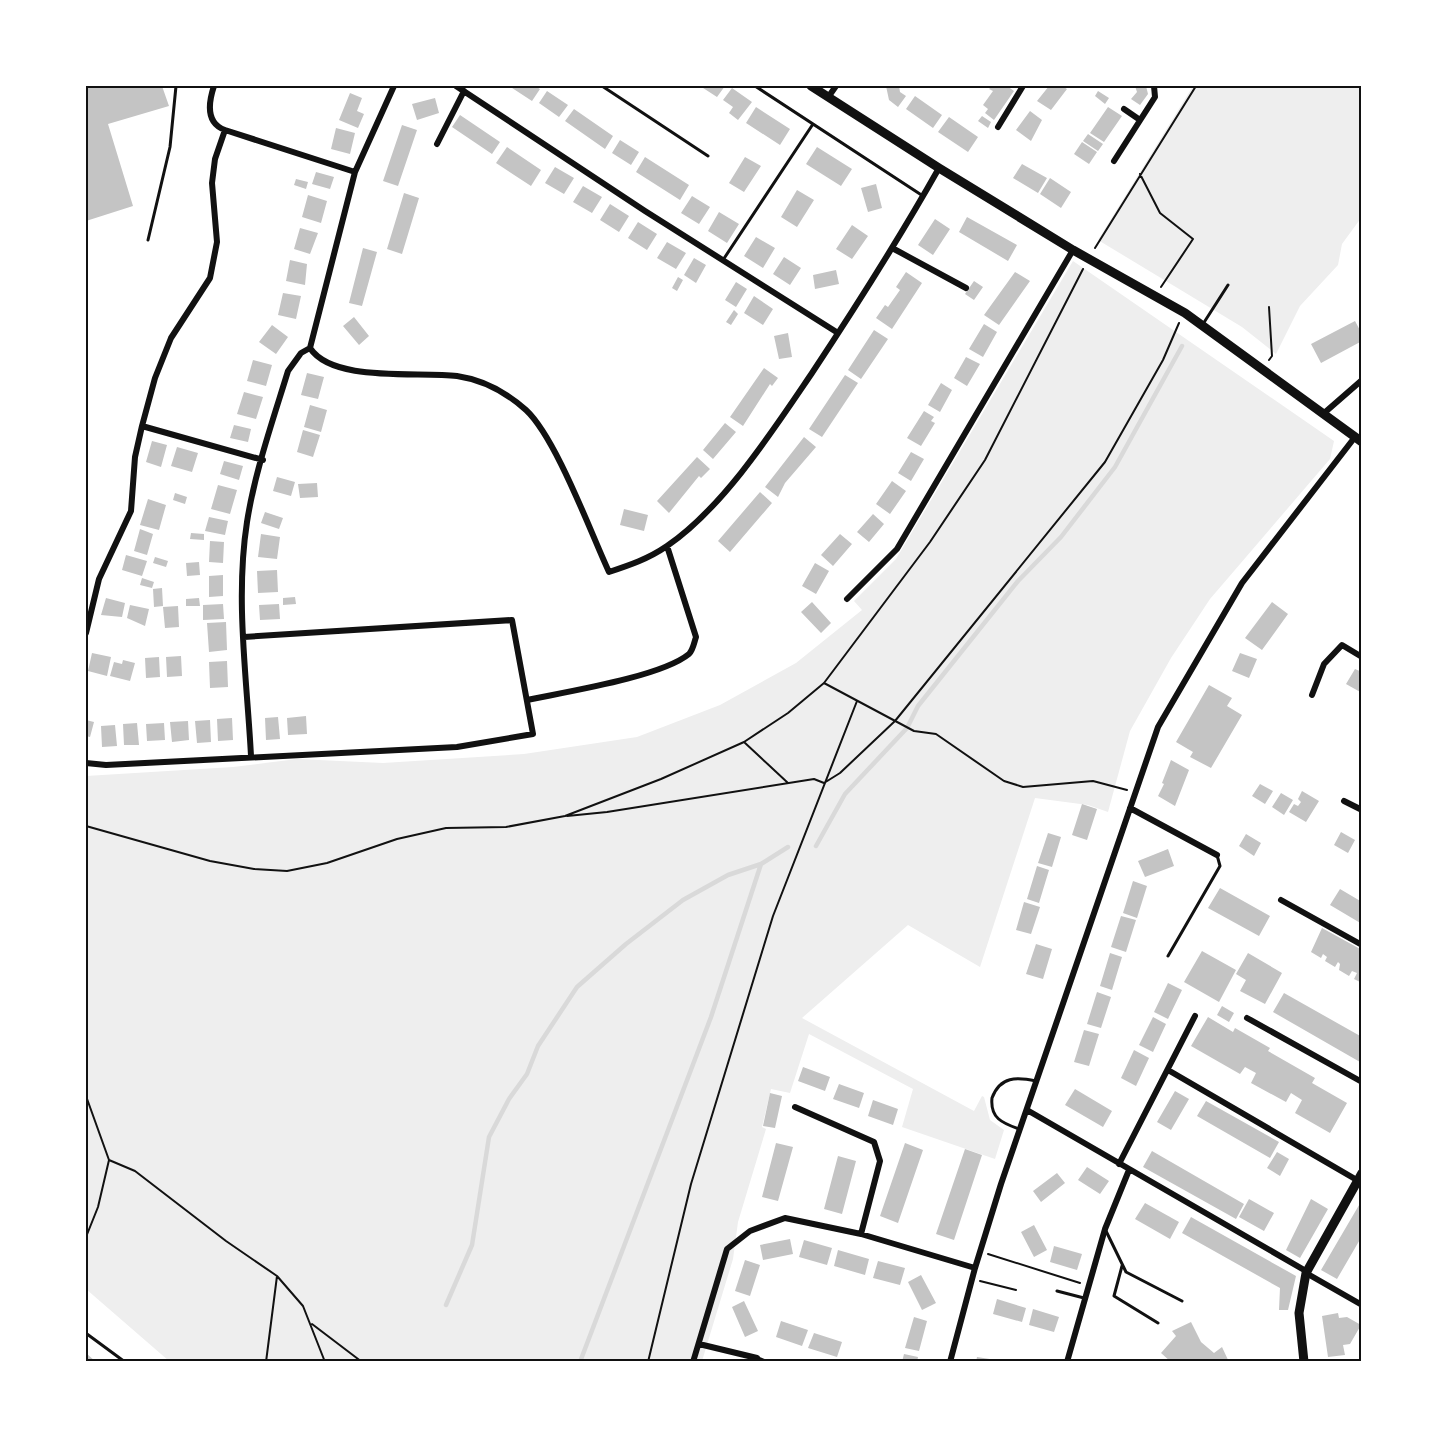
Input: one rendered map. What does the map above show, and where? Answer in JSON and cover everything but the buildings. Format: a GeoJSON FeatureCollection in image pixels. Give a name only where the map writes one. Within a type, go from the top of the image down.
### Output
{"type":"FeatureCollection","features":[{"type":"Feature","properties":{"kind":"main road"},"geometry":{"type":"LineString","coordinates":[[811,86],[1073,250],[1156,294],[1203,325],[1358,440]]}},
{"type":"Feature","properties":{"kind":"main road"},"geometry":{"type":"LineString","coordinates":[[1304,1362],[1299,1312],[1306,1272],[1360,1179]]}},
{"type":"Feature","properties":{"kind":"street"},"geometry":{"type":"LineString","coordinates":[[214,86],[210,115],[219,128],[355,172]]}},
{"type":"Feature","properties":{"kind":"street"},"geometry":{"type":"LineString","coordinates":[[251,756],[244,637],[244,551],[247,520],[288,371],[301,353],[310,348],[355,172],[394,86]]}},
{"type":"Feature","properties":{"kind":"street"},"geometry":{"type":"LineString","coordinates":[[829,96],[836,86]]}},
{"type":"Feature","properties":{"kind":"street"},"geometry":{"type":"LineString","coordinates":[[998,127],[1023,86]]}},
{"type":"Feature","properties":{"kind":"street"},"geometry":{"type":"LineString","coordinates":[[1114,161],[1155,97],[1154,86]]}},
{"type":"Feature","properties":{"kind":"street"},"geometry":{"type":"LineString","coordinates":[[437,144],[460,87],[838,333]]}},
{"type":"Feature","properties":{"kind":"street"},"geometry":{"type":"LineString","coordinates":[[1124,109],[1140,120]]}},
{"type":"Feature","properties":{"kind":"street"},"geometry":{"type":"LineString","coordinates":[[86,633],[99,579],[131,511],[135,457],[155,378],[171,338],[210,278],[218,242],[212,183],[215,159],[225,130]]}},
{"type":"Feature","properties":{"kind":"street"},"geometry":{"type":"LineString","coordinates":[[310,348],[321,360],[341,369],[457,376],[497,388],[526,410],[547,437],[609,572],[639,562],[667,546],[693,524],[754,454],[776,426],[894,249],[939,168]]}},
{"type":"Feature","properties":{"kind":"street"},"geometry":{"type":"LineString","coordinates":[[894,249],[966,288]]}},
{"type":"Feature","properties":{"kind":"street"},"geometry":{"type":"LineString","coordinates":[[847,599],[897,549],[1073,250]]}},
{"type":"Feature","properties":{"kind":"street"},"geometry":{"type":"LineString","coordinates":[[1323,414],[1362,381]]}},
{"type":"Feature","properties":{"kind":"street"},"geometry":{"type":"LineString","coordinates":[[142,426],[262,460]]}},
{"type":"Feature","properties":{"kind":"street"},"geometry":{"type":"LineString","coordinates":[[950,1362],[980,1251],[1158,727],[1242,583],[1358,440]]}},
{"type":"Feature","properties":{"kind":"street"},"geometry":{"type":"LineString","coordinates":[[527,700],[630,678],[679,661],[692,652],[696,637],[667,546]]}},
{"type":"Feature","properties":{"kind":"street"},"geometry":{"type":"LineString","coordinates":[[86,763],[106,765],[458,747],[533,735],[512,620],[244,637]]}},
{"type":"Feature","properties":{"kind":"street"},"geometry":{"type":"LineString","coordinates":[[1312,695],[1324,664],[1342,645],[1362,657]]}},
{"type":"Feature","properties":{"kind":"street"},"geometry":{"type":"LineString","coordinates":[[1344,801],[1362,810]]}},
{"type":"Feature","properties":{"kind":"street"},"geometry":{"type":"LineString","coordinates":[[1130,808],[1217,855]]}},
{"type":"Feature","properties":{"kind":"street"},"geometry":{"type":"LineString","coordinates":[[1281,900],[1362,945]]}},
{"type":"Feature","properties":{"kind":"street"},"geometry":{"type":"LineString","coordinates":[[1119,1164],[1195,1016]]}},
{"type":"Feature","properties":{"kind":"street"},"geometry":{"type":"LineString","coordinates":[[1247,1018],[1362,1082]]}},
{"type":"Feature","properties":{"kind":"street"},"geometry":{"type":"LineString","coordinates":[[1168,1070],[1360,1179]]}},
{"type":"Feature","properties":{"kind":"street"},"geometry":{"type":"LineString","coordinates":[[795,1107],[873,1142],[880,1161],[861,1233]]}},
{"type":"Feature","properties":{"kind":"street"},"geometry":{"type":"LineString","coordinates":[[1027,1110],[1362,1305]]}},
{"type":"Feature","properties":{"kind":"street"},"geometry":{"type":"LineString","coordinates":[[1067,1362],[1105,1229],[1129,1170]]}},
{"type":"Feature","properties":{"kind":"street"},"geometry":{"type":"LineString","coordinates":[[693,1362],[727,1249],[750,1231],[785,1218],[861,1233],[975,1268]]}},
{"type":"Feature","properties":{"kind":"street"},"geometry":{"type":"LineString","coordinates":[[699,1344],[757,1358]]}},
{"type":"Feature","properties":{"kind":"lane"},"geometry":{"type":"LineString","coordinates":[[148,240],[171,147],[176,86]]}},
{"type":"Feature","properties":{"kind":"lane"},"geometry":{"type":"LineString","coordinates":[[602,86],[708,156]]}},
{"type":"Feature","properties":{"kind":"lane"},"geometry":{"type":"LineString","coordinates":[[755,86],[923,196]]}},
{"type":"Feature","properties":{"kind":"lane"},"geometry":{"type":"LineString","coordinates":[[723,260],[813,124]]}},
{"type":"Feature","properties":{"kind":"lane"},"geometry":{"type":"LineString","coordinates":[[1203,325],[1228,285]]}},
{"type":"Feature","properties":{"kind":"lane"},"geometry":{"type":"LineString","coordinates":[[1168,956],[1220,866],[1217,855]]}},
{"type":"Feature","properties":{"kind":"lane"},"geometry":{"type":"LineString","coordinates":[[1020,1130],[1000,1122],[993,1112],[992,1098],[998,1085],[1009,1079],[1022,1078],[1036,1081]]}},
{"type":"Feature","properties":{"kind":"lane"},"geometry":{"type":"LineString","coordinates":[[1105,1229],[1126,1272],[1182,1301]]}},
{"type":"Feature","properties":{"kind":"lane"},"geometry":{"type":"LineString","coordinates":[[1122,1264],[1114,1296],[1158,1323]]}},
{"type":"Feature","properties":{"kind":"lane"},"geometry":{"type":"LineString","coordinates":[[1057,1291],[1085,1299]]}},
{"type":"Feature","properties":{"kind":"lane"},"geometry":{"type":"LineString","coordinates":[[87,1334],[125,1362]]}},
{"type":"Feature","properties":{"kind":"lane"},"geometry":{"type":"LineString","coordinates":[[757,1358],[768,1362]]}},
{"type":"Feature","properties":{"kind":"path"},"geometry":{"type":"LineString","coordinates":[[1190,86],[1192,90]]}},
{"type":"Feature","properties":{"kind":"path"},"geometry":{"type":"LineString","coordinates":[[565,816],[661,779],[744,742],[788,713],[824,682],[930,542],[985,460],[1088,259],[1196,86]]}},
{"type":"Feature","properties":{"kind":"path"},"geometry":{"type":"LineString","coordinates":[[1140,174],[1160,213],[1193,239],[1156,294]]}},
{"type":"Feature","properties":{"kind":"path"},"geometry":{"type":"LineString","coordinates":[[1262,370],[1272,356],[1269,307]]}},
{"type":"Feature","properties":{"kind":"path"},"geometry":{"type":"LineString","coordinates":[[824,783],[840,773],[895,721],[962,635],[1041,544],[1105,462],[1185,313]]}},
{"type":"Feature","properties":{"kind":"path"},"geometry":{"type":"LineString","coordinates":[[824,682],[915,731],[936,734],[1004,780],[1023,787],[1093,781],[1136,792]]}},
{"type":"Feature","properties":{"kind":"path"},"geometry":{"type":"LineString","coordinates":[[648,1362],[691,1184],[773,916],[857,701]]}},
{"type":"Feature","properties":{"kind":"path"},"geometry":{"type":"LineString","coordinates":[[744,742],[789,783]]}},
{"type":"Feature","properties":{"kind":"path"},"geometry":{"type":"LineString","coordinates":[[86,826],[210,861],[254,869],[287,871],[318,866],[397,839],[446,828],[506,827],[814,779],[824,783]]}},
{"type":"Feature","properties":{"kind":"path"},"geometry":{"type":"LineString","coordinates":[[86,1096],[109,1160],[98,1207],[86,1237]]}},
{"type":"Feature","properties":{"kind":"path"},"geometry":{"type":"LineString","coordinates":[[86,1108],[91,1110]]}},
{"type":"Feature","properties":{"kind":"path"},"geometry":{"type":"LineString","coordinates":[[109,1160],[135,1171],[226,1241],[277,1276],[298,1298],[311,1323],[325,1362]]}},
{"type":"Feature","properties":{"kind":"path"},"geometry":{"type":"LineString","coordinates":[[980,1251],[1089,1286]]}},
{"type":"Feature","properties":{"kind":"path"},"geometry":{"type":"LineString","coordinates":[[266,1362],[277,1276]]}},
{"type":"Feature","properties":{"kind":"path"},"geometry":{"type":"LineString","coordinates":[[972,1279],[1016,1290]]}},
{"type":"Feature","properties":{"kind":"path"},"geometry":{"type":"LineString","coordinates":[[311,1323],[362,1362]]}},
{"type":"Feature","properties":{"kind":"shaded area"},"geometry":{"type":"Polygon","coordinates":[[[1193,86],[1361,86],[1361,218],[1342,244],[1338,265],[1300,306],[1276,354],[1242,327],[1098,240],[1193,86]]]}},
{"type":"Feature","properties":{"kind":"shaded area"},"geometry":{"type":"Polygon","coordinates":[[[1073,261],[1334,441],[1330,459],[1210,599],[1171,658],[1130,731],[1108,812],[1088,805],[1035,798],[980,967],[908,925],[802,1018],[974,1111],[982,1096],[984,1097],[990,1120],[1004,1130],[995,1159],[902,1127],[913,1089],[809,1034],[790,1093],[771,1089],[762,1127],[766,1129],[738,1222],[733,1259],[702,1361],[169,1361],[86,1289],[86,776],[233,767],[297,759],[383,763],[524,754],[637,737],[720,705],[796,663],[862,610],[854,601],[896,559],[1073,261]]]}},
{"type":"Feature","properties":{"kind":"waterway"},"geometry":{"type":"LineString","coordinates":[[816,846],[845,794],[907,728],[918,706],[1018,581],[1061,537],[1115,467],[1182,346]]}},
{"type":"Feature","properties":{"kind":"waterway"},"geometry":{"type":"LineString","coordinates":[[580,1362],[711,1017],[761,864],[788,847]]}},
{"type":"Feature","properties":{"kind":"waterway"},"geometry":{"type":"LineString","coordinates":[[446,1305],[472,1245],[489,1137],[509,1099],[527,1074],[538,1046],[577,987],[626,944],[683,900],[728,875],[761,864]]}}]}
